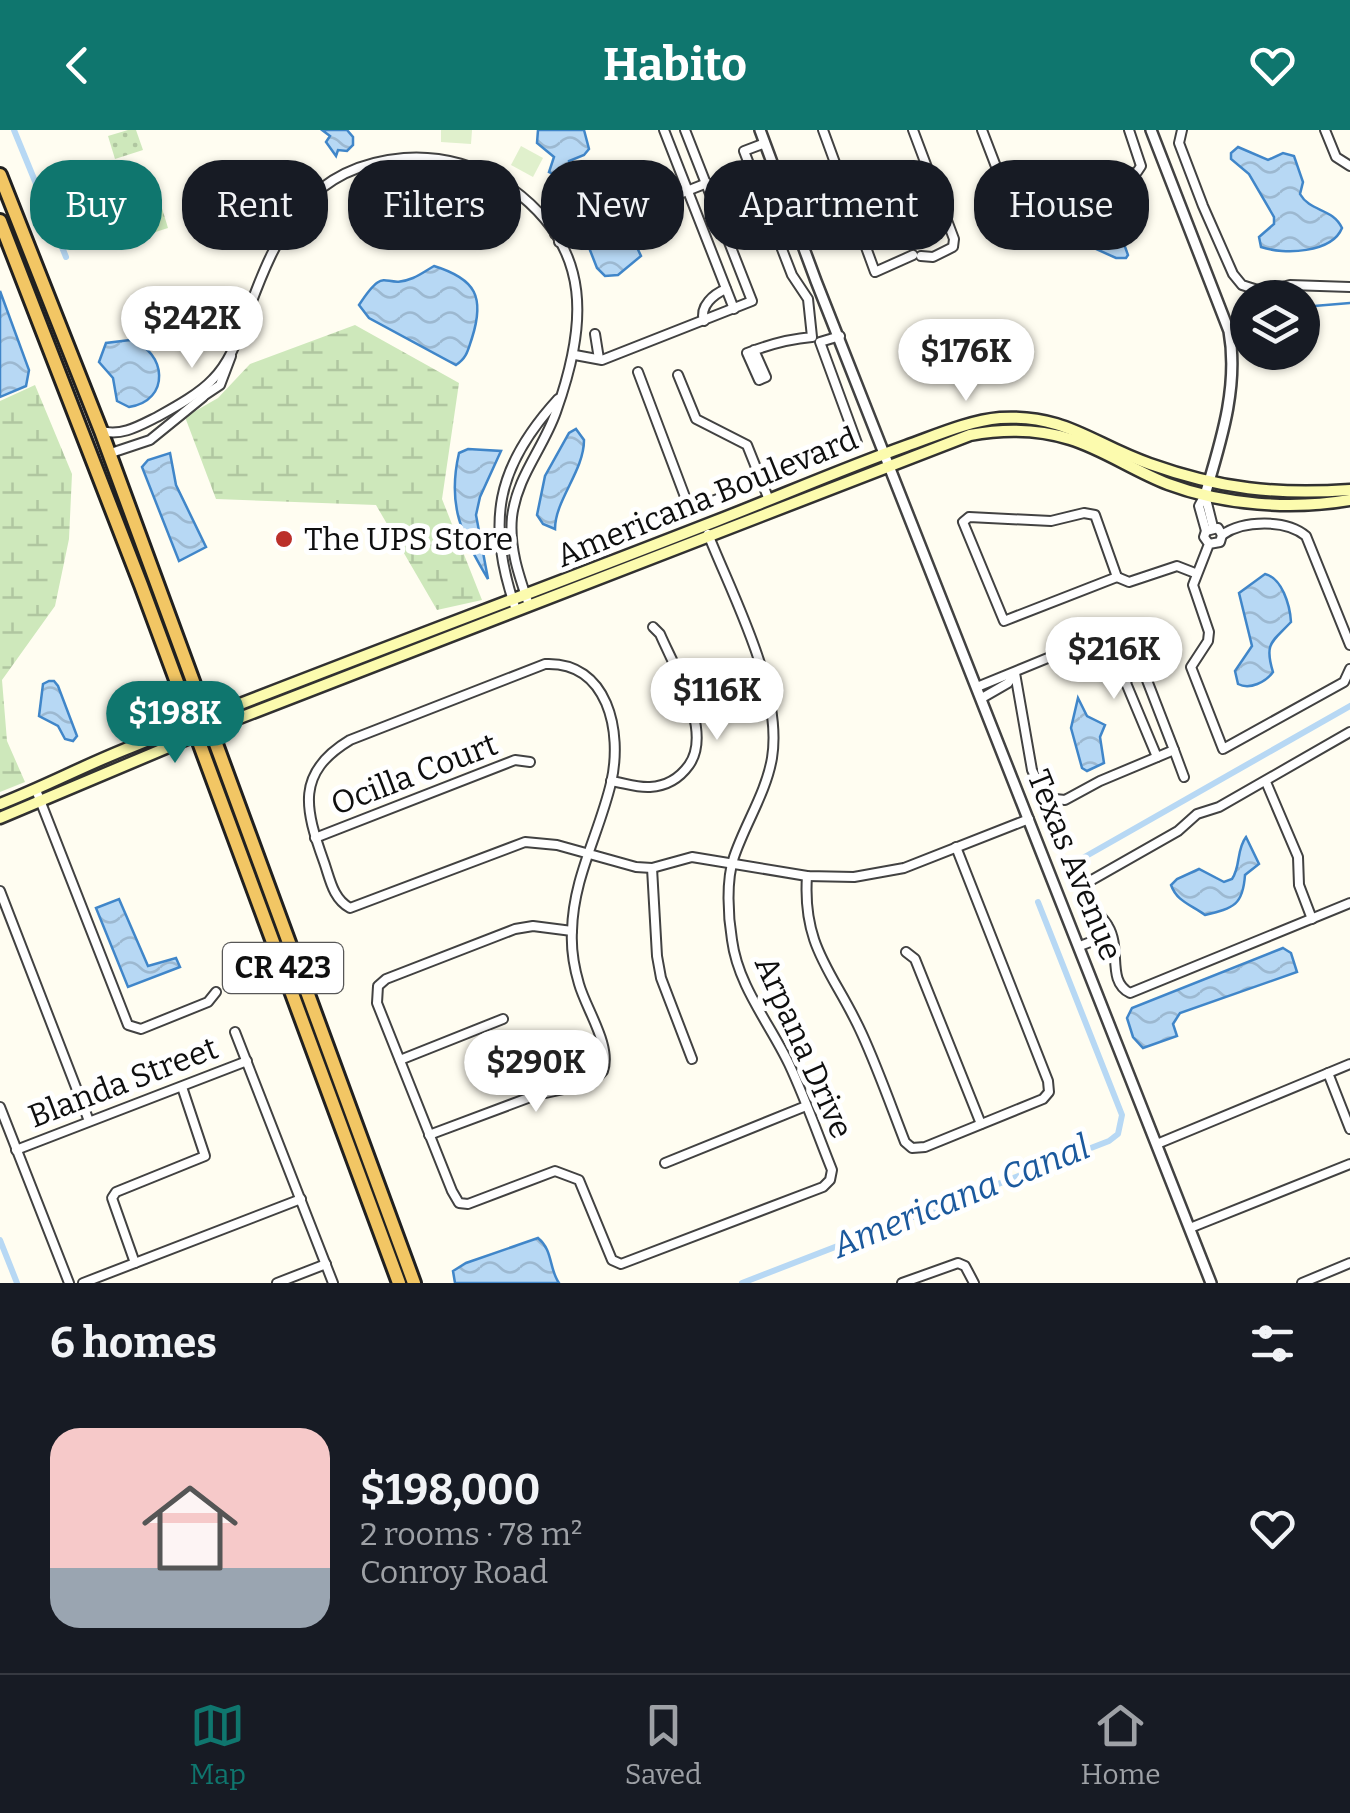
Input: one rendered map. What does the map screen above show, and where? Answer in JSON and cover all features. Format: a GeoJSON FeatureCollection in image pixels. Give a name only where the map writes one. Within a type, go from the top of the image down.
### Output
{"type":"FeatureCollection","features":[{"type":"Feature","properties":{"kind":"highway","name":"CR 423"},"geometry":{"type":"LineString","coordinates":[[0,174],[101,431],[414,1283]]}},
{"type":"Feature","properties":{"kind":"highway","name":"CR 423"},"geometry":{"type":"LineString","coordinates":[[0,221],[91,453],[399,1283]]}},
{"type":"Feature","properties":{"kind":"highway"},"geometry":{"type":"LineString","coordinates":[[50,348],[64,364],[98,450],[108,454]]}},
{"type":"Feature","properties":{"kind":"highway"},"geometry":{"type":"LineString","coordinates":[[91,453],[105,459],[118,481]]}},
{"type":"Feature","properties":{"kind":"highway"},"geometry":{"type":"LineString","coordinates":[[386,1249],[408,1266]]}},
{"type":"Feature","properties":{"kind":"main road","name":"Americana Boulevard"},"geometry":{"type":"LineString","coordinates":[[209,723],[431,643],[527,600],[977,422],[1002,418],[1053,429],[1138,472],[1253,503],[1350,500]]}},
{"type":"Feature","properties":{"kind":"main road","name":"Americana Boulevard"},"geometry":{"type":"LineString","coordinates":[[707,531],[769,500],[889,459]]}},
{"type":"Feature","properties":{"kind":"main road","name":"Americana Boulevard"},"geometry":{"type":"LineString","coordinates":[[1207,489],[1350,490]]}},
{"type":"Feature","properties":{"kind":"main road","name":"Americana Boulevard"},"geometry":{"type":"LineString","coordinates":[[209,723],[361,655],[515,605]]}},
{"type":"Feature","properties":{"kind":"main road"},"geometry":{"type":"LineString","coordinates":[[426,631],[431,643]]}},
{"type":"Feature","properties":{"kind":"main road"},"geometry":{"type":"LineString","coordinates":[[346,676],[357,666],[361,655]]}},
{"type":"Feature","properties":{"kind":"main road"},"geometry":{"type":"LineString","coordinates":[[0,818],[39,795],[209,723]]}},
{"type":"Feature","properties":{"kind":"main road"},"geometry":{"type":"LineString","coordinates":[[0,804],[39,795]]}},
{"type":"Feature","properties":{"kind":"street"},"geometry":{"type":"LineString","coordinates":[[664,130],[734,309]]}},
{"type":"Feature","properties":{"kind":"street"},"geometry":{"type":"LineString","coordinates":[[685,130],[704,176]]}},
{"type":"Feature","properties":{"kind":"street","name":"Texas Avenue"},"geometry":{"type":"LineString","coordinates":[[760,130],[1212,1283]]}},
{"type":"Feature","properties":{"kind":"street"},"geometry":{"type":"LineString","coordinates":[[823,130],[875,272],[953,248],[954,239],[913,130]]}},
{"type":"Feature","properties":{"kind":"street"},"geometry":{"type":"LineString","coordinates":[[982,130],[1017,212],[1137,172],[1140,158],[1130,130]]}},
{"type":"Feature","properties":{"kind":"street"},"geometry":{"type":"LineString","coordinates":[[1151,130],[1229,330],[1231,395],[1199,506],[1210,529],[1222,534]]}},
{"type":"Feature","properties":{"kind":"street"},"geometry":{"type":"LineString","coordinates":[[1182,130],[1179,142],[1233,274],[1242,285],[1264,292],[1290,285],[1350,287]]}},
{"type":"Feature","properties":{"kind":"street"},"geometry":{"type":"LineString","coordinates":[[1325,130],[1336,157],[1350,166]]}},
{"type":"Feature","properties":{"kind":"street"},"geometry":{"type":"LineString","coordinates":[[638,372],[690,510],[857,442],[816,340],[808,299],[792,275],[744,151],[764,143]]}},
{"type":"Feature","properties":{"kind":"street"},"geometry":{"type":"LineString","coordinates":[[108,454],[150,440],[220,385],[280,234],[305,202],[328,184],[355,170],[410,158],[440,159],[472,167],[515,190],[541,215]]}},
{"type":"Feature","properties":{"kind":"street"},"geometry":{"type":"LineString","coordinates":[[684,193],[704,184]]}},
{"type":"Feature","properties":{"kind":"street"},"geometry":{"type":"LineString","coordinates":[[527,600],[512,547],[512,518],[524,474],[556,412],[575,354],[579,328],[576,290],[561,250]]}},
{"type":"Feature","properties":{"kind":"street"},"geometry":{"type":"LineString","coordinates":[[575,354],[599,360],[752,301],[733,250]]}},
{"type":"Feature","properties":{"kind":"street"},"geometry":{"type":"LineString","coordinates":[[704,321],[704,307],[714,295],[726,290]]}},
{"type":"Feature","properties":{"kind":"street"},"geometry":{"type":"LineString","coordinates":[[595,334],[599,360]]}},
{"type":"Feature","properties":{"kind":"street"},"geometry":{"type":"LineString","coordinates":[[754,350],[780,340],[840,336]]}},
{"type":"Feature","properties":{"kind":"street"},"geometry":{"type":"LineString","coordinates":[[101,431],[117,435],[170,410],[214,379],[232,351]]}},
{"type":"Feature","properties":{"kind":"street"},"geometry":{"type":"LineString","coordinates":[[678,375],[696,419],[747,445],[769,500]]}},
{"type":"Feature","properties":{"kind":"street"},"geometry":{"type":"LineString","coordinates":[[515,605],[499,547],[502,492],[518,454],[558,399]]}},
{"type":"Feature","properties":{"kind":"street"},"geometry":{"type":"LineString","coordinates":[[1117,577],[1090,512],[1052,522],[969,517],[963,522],[1004,621],[1117,577],[1129,582],[1177,566],[1195,573]]}},
{"type":"Feature","properties":{"kind":"street"},"geometry":{"type":"LineString","coordinates":[[1209,544],[1218,544],[1222,534],[1244,524],[1297,528],[1306,536],[1350,645]]}},
{"type":"Feature","properties":{"kind":"street"},"geometry":{"type":"LineString","coordinates":[[1209,544],[1204,538],[1210,529]]}},
{"type":"Feature","properties":{"kind":"street","name":"Arpana Drive"},"geometry":{"type":"LineString","coordinates":[[429,1135],[459,1202],[468,1204],[554,1171],[579,1180],[612,1260],[621,1264],[823,1187],[830,1180],[832,1170],[789,1064],[746,983],[734,949],[732,861],[765,782],[772,756],[773,721],[765,678],[707,531]]}},
{"type":"Feature","properties":{"kind":"street"},"geometry":{"type":"LineString","coordinates":[[1209,544],[1195,573],[1195,595],[1209,632],[1208,640],[1191,666],[1224,749],[1344,682],[1350,669]]}},
{"type":"Feature","properties":{"kind":"street"},"geometry":{"type":"LineString","coordinates":[[980,692],[1008,683],[1014,673],[1126,626],[1184,777]]}},
{"type":"Feature","properties":{"kind":"street"},"geometry":{"type":"LineString","coordinates":[[612,781],[648,788],[671,783],[694,758],[699,732],[660,634],[653,627]]}},
{"type":"Feature","properties":{"kind":"street"},"geometry":{"type":"LineString","coordinates":[[572,932],[533,926],[515,929],[386,979],[378,986],[377,1003],[429,1135],[536,1095],[592,1082],[606,1062],[577,978],[572,932],[576,893],[586,855],[612,781],[611,723],[598,686],[585,673],[565,664],[544,664],[350,740],[334,750],[312,778],[306,802],[316,838],[336,897],[350,908],[526,842],[557,845],[586,855],[652,868],[692,857],[807,876],[874,874],[904,868],[1029,819]]}},
{"type":"Feature","properties":{"kind":"street"},"geometry":{"type":"LineString","coordinates":[[1142,669],[1129,674],[1126,683],[1157,758]]}},
{"type":"Feature","properties":{"kind":"street"},"geometry":{"type":"LineString","coordinates":[[1014,673],[1032,770],[1046,798],[1065,800],[1174,750]]}},
{"type":"Feature","properties":{"kind":"street"},"geometry":{"type":"LineString","coordinates":[[1350,732],[1266,782],[1197,814],[1178,831],[1084,885],[1082,890],[1091,910],[1106,922],[1117,947],[1116,980],[1130,993],[1350,902]]}},
{"type":"Feature","properties":{"kind":"street","name":"Ocilla Court"},"geometry":{"type":"LineString","coordinates":[[316,838],[515,760],[530,762]]}},
{"type":"Feature","properties":{"kind":"street"},"geometry":{"type":"LineString","coordinates":[[1266,782],[1298,856],[1299,885],[1312,919]]}},
{"type":"Feature","properties":{"kind":"street"},"geometry":{"type":"LineString","coordinates":[[39,795],[128,1025],[141,1029],[208,1002],[216,992]]}},
{"type":"Feature","properties":{"kind":"street"},"geometry":{"type":"LineString","coordinates":[[1054,800],[1049,812],[1061,842]]}},
{"type":"Feature","properties":{"kind":"street"},"geometry":{"type":"LineString","coordinates":[[807,876],[806,901],[817,951],[862,1032],[905,1142],[912,1148],[924,1147],[1044,1099],[1049,1092],[956,848]]}},
{"type":"Feature","properties":{"kind":"street"},"geometry":{"type":"LineString","coordinates":[[652,868],[661,978],[692,1059]]}},
{"type":"Feature","properties":{"kind":"street"},"geometry":{"type":"LineString","coordinates":[[0,891],[90,1122]]}},
{"type":"Feature","properties":{"kind":"street"},"geometry":{"type":"LineString","coordinates":[[1080,946],[1111,934]]}},
{"type":"Feature","properties":{"kind":"street"},"geometry":{"type":"LineString","coordinates":[[906,952],[915,959],[981,1124]]}},
{"type":"Feature","properties":{"kind":"street"},"geometry":{"type":"LineString","coordinates":[[400,1060],[504,1020]]}},
{"type":"Feature","properties":{"kind":"street"},"geometry":{"type":"LineString","coordinates":[[235,1032],[333,1283]]}},
{"type":"Feature","properties":{"kind":"street","name":"Blanda Street"},"geometry":{"type":"LineString","coordinates":[[16,1150],[247,1062]]}},
{"type":"Feature","properties":{"kind":"street"},"geometry":{"type":"LineString","coordinates":[[1157,1144],[1350,1064]]}},
{"type":"Feature","properties":{"kind":"street"},"geometry":{"type":"LineString","coordinates":[[1328,1073],[1350,1128]]}},
{"type":"Feature","properties":{"kind":"street"},"geometry":{"type":"LineString","coordinates":[[136,1263],[112,1198],[116,1192],[205,1156],[182,1088]]}},
{"type":"Feature","properties":{"kind":"street"},"geometry":{"type":"LineString","coordinates":[[665,1163],[806,1106]]}},
{"type":"Feature","properties":{"kind":"street"},"geometry":{"type":"LineString","coordinates":[[0,1107],[68,1283]]}},
{"type":"Feature","properties":{"kind":"street"},"geometry":{"type":"LineString","coordinates":[[1190,1228],[1350,1164]]}},
{"type":"Feature","properties":{"kind":"street"},"geometry":{"type":"LineString","coordinates":[[83,1283],[300,1199]]}},
{"type":"Feature","properties":{"kind":"street"},"geometry":{"type":"LineString","coordinates":[[902,1283],[958,1263],[965,1266],[974,1283]]}},
{"type":"Feature","properties":{"kind":"street"},"geometry":{"type":"LineString","coordinates":[[278,1283],[326,1264]]}},
{"type":"Feature","properties":{"kind":"street"},"geometry":{"type":"LineString","coordinates":[[1302,1283],[1350,1264]]}},
{"type":"Feature","properties":{"kind":"green space"},"geometry":{"type":"Polygon","coordinates":[[[136,130],[143,150],[115,159],[108,136],[136,130]]]}},
{"type":"Feature","properties":{"kind":"green space"},"geometry":{"type":"Polygon","coordinates":[[[441,130],[472,130],[471,144],[441,142],[441,130]]]}},
{"type":"Feature","properties":{"kind":"green space"},"geometry":{"type":"Polygon","coordinates":[[[521,146],[543,158],[533,177],[521,170],[521,160],[514,160],[521,146]]]}},
{"type":"Feature","properties":{"kind":"green space"},"geometry":{"type":"Polygon","coordinates":[[[162,208],[168,228],[162,230],[162,208]]]}},
{"type":"Feature","properties":{"kind":"green space"},"geometry":{"type":"Polygon","coordinates":[[[355,325],[459,383],[442,499],[482,600],[437,610],[376,505],[216,499],[185,417],[218,398],[250,364],[355,325]]]}},
{"type":"Feature","properties":{"kind":"green space"},"geometry":{"type":"Polygon","coordinates":[[[35,385],[72,474],[69,539],[55,606],[2,680],[7,741],[25,782],[0,792],[0,401],[35,385]]]}},
{"type":"Feature","properties":{"kind":"water"},"geometry":{"type":"Polygon","coordinates":[[[322,130],[347,130],[353,145],[347,151],[338,150],[336,156],[326,142],[330,136],[322,130]]]}},
{"type":"Feature","properties":{"kind":"water"},"geometry":{"type":"Polygon","coordinates":[[[538,130],[584,130],[589,149],[572,160],[553,160],[537,143],[538,130]]]}},
{"type":"Feature","properties":{"kind":"water"},"geometry":{"type":"Polygon","coordinates":[[[1238,147],[1268,160],[1283,153],[1294,156],[1303,182],[1300,194],[1338,222],[1342,228],[1337,236],[1306,250],[1261,247],[1259,237],[1274,224],[1274,217],[1249,174],[1231,159],[1231,153],[1238,147]]]}},
{"type":"Feature","properties":{"kind":"water"},"geometry":{"type":"Polygon","coordinates":[[[590,250],[638,250],[641,256],[618,275],[605,276],[590,250]]]}},
{"type":"Feature","properties":{"kind":"water"},"geometry":{"type":"Polygon","coordinates":[[[1098,250],[1126,250],[1126,258],[1098,250]]]}},
{"type":"Feature","properties":{"kind":"water"},"geometry":{"type":"Polygon","coordinates":[[[434,266],[468,284],[477,301],[476,324],[469,346],[456,365],[369,318],[359,305],[380,281],[403,281],[434,266]]]}},
{"type":"Feature","properties":{"kind":"water"},"geometry":{"type":"Polygon","coordinates":[[[0,291],[29,370],[26,386],[0,397],[0,291]]]}},
{"type":"Feature","properties":{"kind":"water"},"geometry":{"type":"Polygon","coordinates":[[[130,340],[151,354],[159,375],[152,396],[129,407],[117,401],[113,378],[99,362],[106,343],[130,340]]]}},
{"type":"Feature","properties":{"kind":"water"},"geometry":{"type":"Polygon","coordinates":[[[576,429],[584,440],[583,452],[555,529],[543,524],[537,515],[545,476],[569,433],[576,429]]]}},
{"type":"Feature","properties":{"kind":"water"},"geometry":{"type":"Polygon","coordinates":[[[468,449],[501,451],[476,515],[488,579],[470,548],[456,504],[459,453],[468,449]]]}},
{"type":"Feature","properties":{"kind":"water"},"geometry":{"type":"Polygon","coordinates":[[[170,453],[176,485],[206,547],[179,561],[142,467],[148,460],[170,453]]]}},
{"type":"Feature","properties":{"kind":"water"},"geometry":{"type":"Polygon","coordinates":[[[1265,574],[1280,586],[1291,622],[1270,649],[1273,672],[1257,684],[1243,686],[1238,684],[1235,671],[1252,646],[1239,593],[1265,574]]]}},
{"type":"Feature","properties":{"kind":"water"},"geometry":{"type":"Polygon","coordinates":[[[49,681],[58,686],[77,736],[73,741],[65,739],[58,726],[39,716],[43,684],[49,681]]]}},
{"type":"Feature","properties":{"kind":"water"},"geometry":{"type":"Polygon","coordinates":[[[1078,698],[1087,716],[1105,725],[1100,737],[1104,763],[1087,771],[1082,768],[1071,728],[1078,698]]]}},
{"type":"Feature","properties":{"kind":"water"},"geometry":{"type":"Polygon","coordinates":[[[1246,837],[1259,864],[1245,875],[1242,893],[1235,904],[1205,915],[1177,895],[1171,885],[1199,869],[1224,882],[1232,879],[1246,837]]]}},
{"type":"Feature","properties":{"kind":"water"},"geometry":{"type":"Polygon","coordinates":[[[119,899],[148,966],[176,958],[180,967],[128,987],[96,908],[119,899]]]}},
{"type":"Feature","properties":{"kind":"water"},"geometry":{"type":"Polygon","coordinates":[[[1283,948],[1291,953],[1297,972],[1180,1013],[1173,1024],[1177,1036],[1143,1048],[1133,1037],[1127,1018],[1132,1008],[1283,948]]]}},
{"type":"Feature","properties":{"kind":"water"},"geometry":{"type":"Polygon","coordinates":[[[538,1238],[546,1248],[559,1283],[455,1283],[453,1271],[466,1263],[538,1238]]]}},
{"type":"Feature","properties":{"kind":"waterway"},"geometry":{"type":"LineString","coordinates":[[14,130],[66,257]]}},
{"type":"Feature","properties":{"kind":"waterway"},"geometry":{"type":"LineString","coordinates":[[1320,306],[1350,303]]}},
{"type":"Feature","properties":{"kind":"waterway"},"geometry":{"type":"LineString","coordinates":[[1067,867],[1350,706]]}},
{"type":"Feature","properties":{"kind":"waterway","name":"Americana Canal"},"geometry":{"type":"LineString","coordinates":[[742,1283],[1109,1141],[1118,1134],[1122,1115],[1038,902]]}},
{"type":"Feature","properties":{"kind":"waterway"},"geometry":{"type":"LineString","coordinates":[[0,1240],[17,1283]]}},
{"type":"Feature","properties":{"kind":"place","name":"The UPS Store"},"geometry":{"type":"Point","coordinates":[284,539]}}]}
